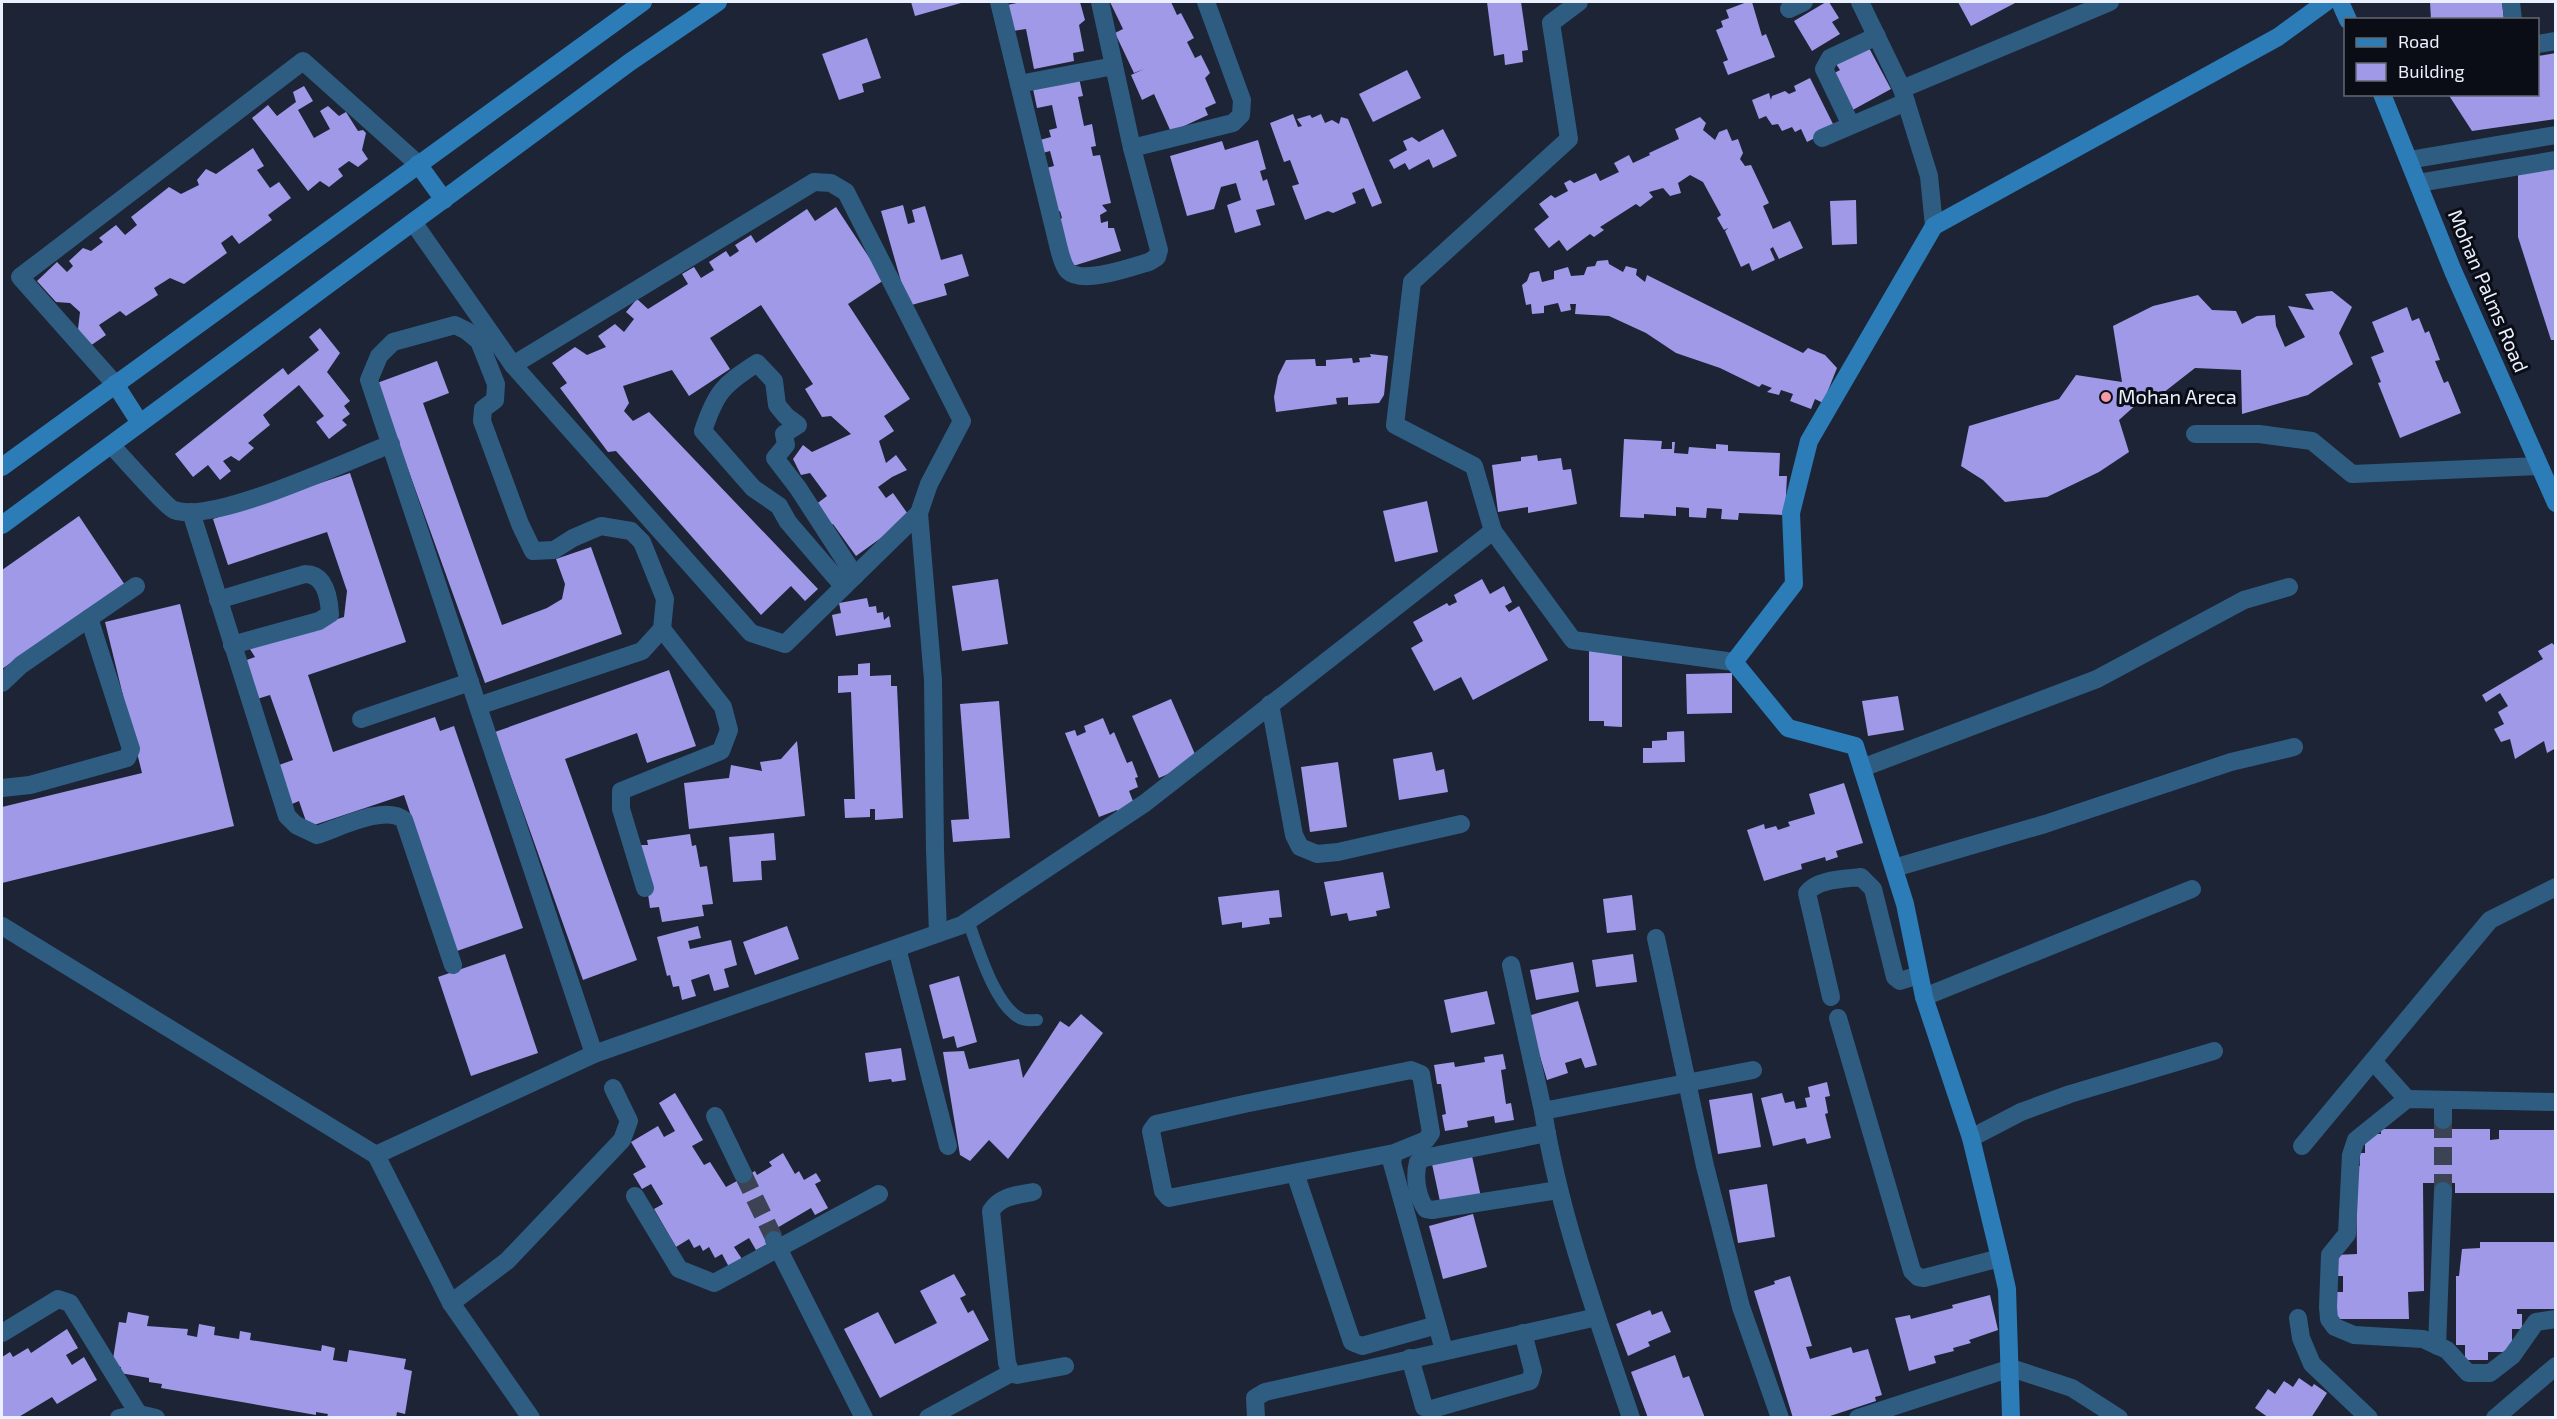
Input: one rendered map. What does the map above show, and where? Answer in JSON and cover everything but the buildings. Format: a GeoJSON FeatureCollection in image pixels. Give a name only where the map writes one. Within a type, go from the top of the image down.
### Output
{"type":"FeatureCollection","features":[{"type":"Feature","properties":{"kind":"street"},"geometry":{"type":"LineString","coordinates":[[2,467],[643,2]]}},
{"type":"Feature","properties":{"kind":"street"},"geometry":{"type":"LineString","coordinates":[[2,525],[630,62],[717,2]]}},
{"type":"Feature","properties":{"kind":"street"},"geometry":{"type":"LineString","coordinates":[[999,2],[1059,249],[1066,270],[1074,275],[1087,277],[1149,262],[1157,258],[1159,250],[1132,148],[1100,2]]}},
{"type":"Feature","properties":{"kind":"street"},"geometry":{"type":"LineString","coordinates":[[1132,148],[1233,123],[1241,115],[1242,100],[1206,2]]}},
{"type":"Feature","properties":{"kind":"street"},"geometry":{"type":"LineString","coordinates":[[1579,2],[1551,23],[1569,139],[1412,282],[1395,425],[1473,466],[1493,531],[1573,640],[1734,662],[1788,728],[1855,746],[1905,904],[1924,996],[1971,1138],[2000,1258],[2007,1289],[2012,1418]]}},
{"type":"Feature","properties":{"kind":"street"},"geometry":{"type":"LineString","coordinates":[[1860,2],[1904,95],[1929,176],[1934,226]]}},
{"type":"Feature","properties":{"kind":"street"},"geometry":{"type":"LineString","coordinates":[[1822,138],[1851,125],[1904,95],[2110,2]]}},
{"type":"Feature","properties":{"kind":"street"},"geometry":{"type":"LineString","coordinates":[[1734,662],[1794,584],[1791,513],[1809,441],[1934,226],[2278,37],[2326,2]]}},
{"type":"Feature","properties":{"kind":"street"},"geometry":{"type":"LineString","coordinates":[[2340,2],[2347,18]]}},
{"type":"Feature","properties":{"kind":"street"},"geometry":{"type":"LineString","coordinates":[[2511,2],[2513,18]]}},
{"type":"Feature","properties":{"kind":"street"},"geometry":{"type":"LineString","coordinates":[[1851,125],[1824,69],[1830,58],[1877,36]]}},
{"type":"Feature","properties":{"kind":"street"},"geometry":{"type":"LineString","coordinates":[[2539,44],[2556,41]]}},
{"type":"Feature","properties":{"kind":"street"},"geometry":{"type":"LineString","coordinates":[[140,423],[116,384],[20,278],[303,61],[418,164],[444,200]]}},
{"type":"Feature","properties":{"kind":"street"},"geometry":{"type":"LineString","coordinates":[[1019,84],[1114,66]]}},
{"type":"Feature","properties":{"kind":"street","name":"Mohan Palms Road"},"geometry":{"type":"LineString","coordinates":[[2383,96],[2453,270],[2556,503]]}},
{"type":"Feature","properties":{"kind":"street"},"geometry":{"type":"LineString","coordinates":[[2409,160],[2556,135]]}},
{"type":"Feature","properties":{"kind":"street"},"geometry":{"type":"LineString","coordinates":[[2418,183],[2556,160]]}},
{"type":"Feature","properties":{"kind":"street"},"geometry":{"type":"LineString","coordinates":[[513,365],[814,182],[831,183],[846,192],[962,421],[929,484],[919,513],[933,680],[938,933]]}},
{"type":"Feature","properties":{"kind":"street"},"geometry":{"type":"LineString","coordinates":[[413,222],[513,365],[751,633],[785,644],[919,513]]}},
{"type":"Feature","properties":{"kind":"street"},"geometry":{"type":"LineString","coordinates":[[478,706],[642,651],[662,629],[665,599],[642,542],[632,531],[601,526],[573,538],[554,550],[533,551],[520,524],[482,420],[483,409],[495,400],[496,384],[479,341],[455,325],[393,342],[379,357],[369,380],[594,1054]]}},
{"type":"Feature","properties":{"kind":"street"},"geometry":{"type":"LineString","coordinates":[[757,363],[774,381],[777,405],[798,425],[784,434],[786,445],[775,458],[798,488],[849,581],[788,522],[779,506],[753,488],[703,431],[713,401],[732,379],[757,363]]}},
{"type":"Feature","properties":{"kind":"street"},"geometry":{"type":"LineString","coordinates":[[2195,434],[2259,434],[2312,441],[2352,474],[2539,466]]}},
{"type":"Feature","properties":{"kind":"street"},"geometry":{"type":"LineString","coordinates":[[111,445],[173,510],[191,512],[248,501],[391,444]]}},
{"type":"Feature","properties":{"kind":"street"},"geometry":{"type":"LineString","coordinates":[[191,512],[287,816],[296,825],[317,835],[380,814],[398,816],[404,820],[453,965]]}},
{"type":"Feature","properties":{"kind":"street"},"geometry":{"type":"LineString","coordinates":[[376,1155],[594,1054],[968,921],[1145,803],[1493,531]]}},
{"type":"Feature","properties":{"kind":"street"},"geometry":{"type":"LineString","coordinates":[[218,600],[305,574],[314,574],[320,578],[330,603],[330,614],[319,621],[232,645]]}},
{"type":"Feature","properties":{"kind":"street"},"geometry":{"type":"LineString","coordinates":[[2,683],[21,665],[136,586]]}},
{"type":"Feature","properties":{"kind":"street"},"geometry":{"type":"LineString","coordinates":[[1862,768],[2097,679],[2244,600],[2289,587]]}},
{"type":"Feature","properties":{"kind":"street"},"geometry":{"type":"LineString","coordinates":[[2,788],[30,785],[127,758],[130,754],[131,749],[89,618]]}},
{"type":"Feature","properties":{"kind":"street"},"geometry":{"type":"LineString","coordinates":[[645,888],[621,809],[621,791],[721,751],[729,730],[723,707],[662,629]]}},
{"type":"Feature","properties":{"kind":"street"},"geometry":{"type":"LineString","coordinates":[[361,719],[470,682]]}},
{"type":"Feature","properties":{"kind":"street"},"geometry":{"type":"LineString","coordinates":[[1270,704],[1294,836],[1300,847],[1317,854],[1338,852],[1461,824]]}},
{"type":"Feature","properties":{"kind":"street"},"geometry":{"type":"LineString","coordinates":[[1894,868],[2045,824],[2231,762],[2294,747]]}},
{"type":"Feature","properties":{"kind":"street"},"geometry":{"type":"LineString","coordinates":[[1831,997],[1807,893],[1812,886],[1823,883],[1861,877],[1868,881],[1873,889],[1895,977],[1900,981],[1919,975]]}},
{"type":"Feature","properties":{"kind":"street"},"geometry":{"type":"LineString","coordinates":[[2302,1146],[2490,920],[2556,887]]}},
{"type":"Feature","properties":{"kind":"street"},"geometry":{"type":"LineString","coordinates":[[1924,996],[2192,889]]}},
{"type":"Feature","properties":{"kind":"street"},"geometry":{"type":"LineString","coordinates":[[2,926],[376,1155],[451,1303],[531,1418]]}},
{"type":"Feature","properties":{"kind":"street"},"geometry":{"type":"LineString","coordinates":[[1656,938],[1705,1166],[1741,1307],[1780,1418]]}},
{"type":"Feature","properties":{"kind":"street"},"geometry":{"type":"LineString","coordinates":[[897,948],[948,1146]]}},
{"type":"Feature","properties":{"kind":"street"},"geometry":{"type":"LineString","coordinates":[[1511,965],[1558,1190],[1573,1246],[1631,1418]]}},
{"type":"Feature","properties":{"kind":"street"},"geometry":{"type":"LineString","coordinates":[[1838,1018],[1912,1271],[1918,1277],[1924,1278],[2000,1258]]}},
{"type":"Feature","properties":{"kind":"street"},"geometry":{"type":"LineString","coordinates":[[1971,1138],[2021,1112],[2070,1094],[2214,1051]]}},
{"type":"Feature","properties":{"kind":"street"},"geometry":{"type":"LineString","coordinates":[[2373,1061],[2407,1099]]}},
{"type":"Feature","properties":{"kind":"street"},"geometry":{"type":"LineString","coordinates":[[1411,1070],[1421,1074],[1431,1133],[1426,1140],[1394,1153],[1169,1198],[1162,1191],[1151,1131],[1156,1124],[1411,1070]]}},
{"type":"Feature","properties":{"kind":"street"},"geometry":{"type":"LineString","coordinates":[[1543,1111],[1753,1070]]}},
{"type":"Feature","properties":{"kind":"street"},"geometry":{"type":"LineString","coordinates":[[451,1303],[507,1261],[622,1140],[629,1121],[613,1088]]}},
{"type":"Feature","properties":{"kind":"street"},"geometry":{"type":"LineString","coordinates":[[2556,1102],[2407,1099],[2356,1140],[2351,1155],[2347,1234],[2330,1255],[2328,1307],[2329,1319],[2335,1327],[2354,1335],[2423,1339],[2447,1350],[2468,1373],[2490,1373],[2512,1356],[2536,1322],[2556,1319]]}},
{"type":"Feature","properties":{"kind":"street"},"geometry":{"type":"LineString","coordinates":[[2443,1100],[2443,1120]]}},
{"type":"Feature","properties":{"kind":"street"},"geometry":{"type":"LineString","coordinates":[[715,1116],[743,1174]]}},
{"type":"Feature","properties":{"kind":"street"},"geometry":{"type":"LineString","coordinates":[[1547,1133],[1424,1158],[1418,1162],[1416,1173],[1420,1198],[1426,1209],[1432,1210],[1558,1190]]}},
{"type":"Feature","properties":{"kind":"street"},"geometry":{"type":"LineString","coordinates":[[1394,1153],[1392,1163],[1444,1350]]}},
{"type":"Feature","properties":{"kind":"street"},"geometry":{"type":"LineString","coordinates":[[1295,1173],[1352,1342],[1362,1346],[1437,1325]]}},
{"type":"Feature","properties":{"kind":"street"},"geometry":{"type":"LineString","coordinates":[[2438,1346],[2444,1191]]}},
{"type":"Feature","properties":{"kind":"street"},"geometry":{"type":"LineString","coordinates":[[1011,1373],[1007,1363],[991,1210],[996,1202],[1005,1198],[1033,1192]]}},
{"type":"Feature","properties":{"kind":"street"},"geometry":{"type":"LineString","coordinates":[[634,1196],[679,1269],[714,1283],[776,1243],[879,1194]]}},
{"type":"Feature","properties":{"kind":"street"},"geometry":{"type":"LineString","coordinates":[[776,1243],[864,1418]]}},
{"type":"Feature","properties":{"kind":"street"},"geometry":{"type":"LineString","coordinates":[[2,1333],[58,1299],[70,1303],[145,1416],[119,1418]]}},
{"type":"Feature","properties":{"kind":"street"},"geometry":{"type":"LineString","coordinates":[[1256,1418],[1255,1398],[1265,1392],[1597,1317]]}},
{"type":"Feature","properties":{"kind":"street"},"geometry":{"type":"LineString","coordinates":[[2298,1318],[2301,1338],[2312,1364],[2369,1418]]}},
{"type":"Feature","properties":{"kind":"street"},"geometry":{"type":"LineString","coordinates":[[1410,1358],[1424,1412],[1530,1381],[1533,1371],[1522,1333]]}},
{"type":"Feature","properties":{"kind":"street"},"geometry":{"type":"LineString","coordinates":[[928,1418],[1011,1373],[1017,1375],[1065,1366]]}},
{"type":"Feature","properties":{"kind":"street"},"geometry":{"type":"LineString","coordinates":[[2495,1418],[2556,1366]]}},
{"type":"Feature","properties":{"kind":"street"},"geometry":{"type":"LineString","coordinates":[[1858,1418],[2011,1368],[2072,1388],[2119,1418]]}},
{"type":"Feature","properties":{"kind":"lane"},"geometry":{"type":"LineString","coordinates":[[968,921],[997,992],[1010,1010],[1023,1020],[1036,1020]]}},
{"type":"Feature","properties":{"kind":"tunnel"},"geometry":{"type":"LineString","coordinates":[[2443,1120],[2443,1191]]}},
{"type":"Feature","properties":{"kind":"tunnel"},"geometry":{"type":"LineString","coordinates":[[743,1174],[774,1238]]}},
{"type":"Feature","properties":{"kind":"place","name":"Mohan Areca"},"geometry":{"type":"Point","coordinates":[2106,397]}}]}
